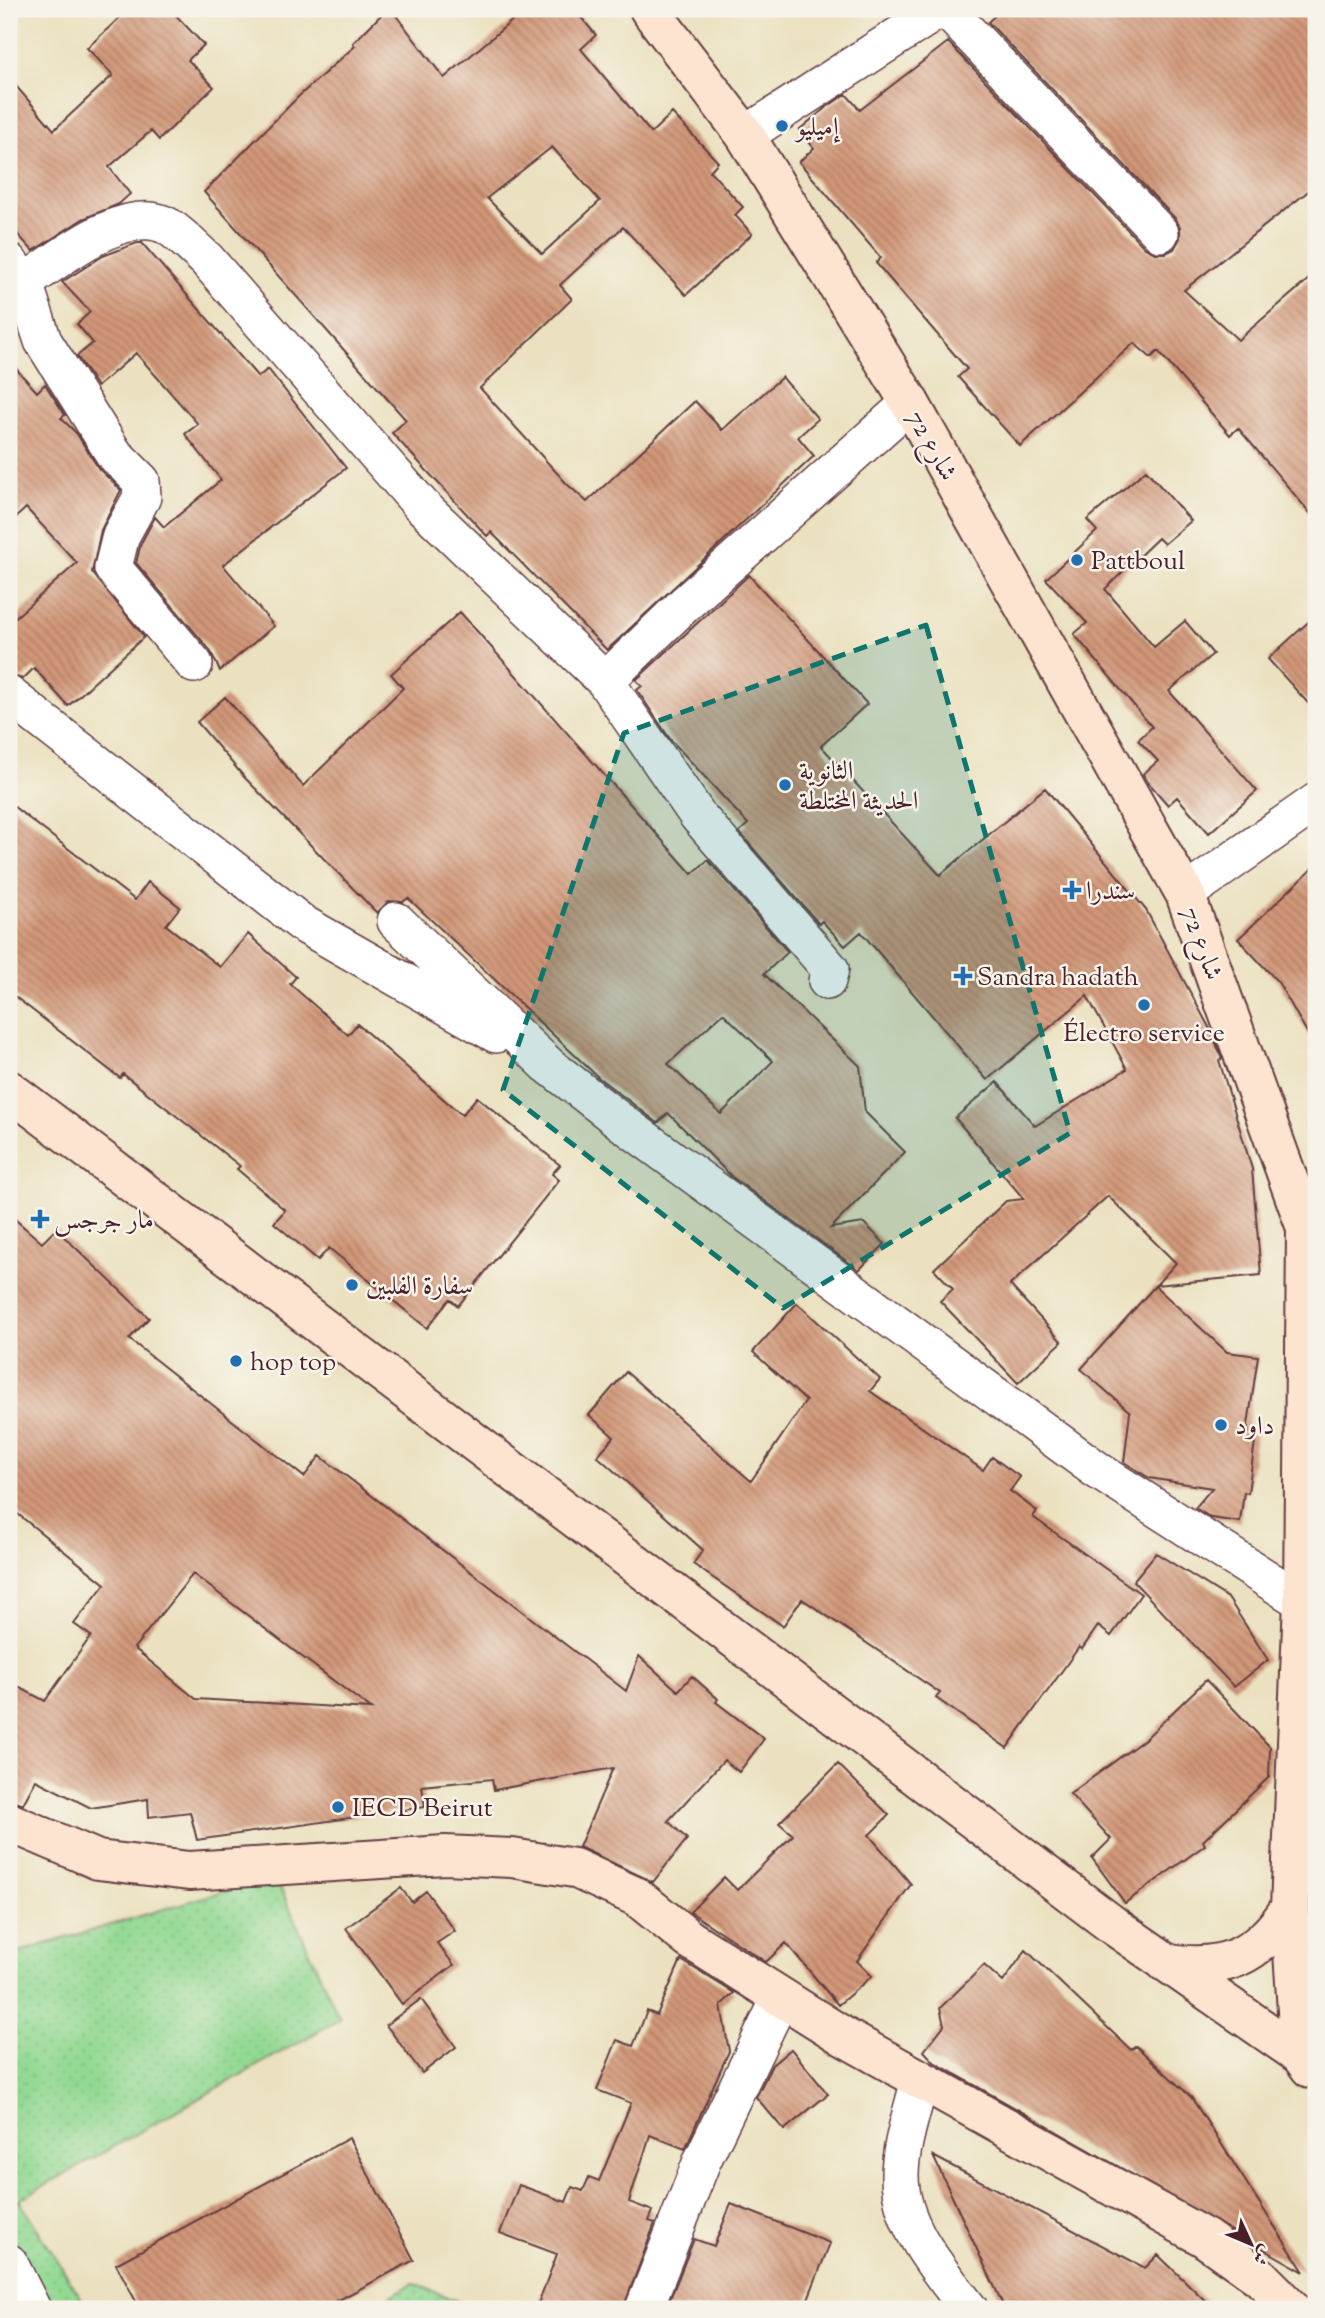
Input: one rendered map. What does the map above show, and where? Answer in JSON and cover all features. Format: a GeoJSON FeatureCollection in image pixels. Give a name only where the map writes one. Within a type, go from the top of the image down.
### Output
{"type":"FeatureCollection","features":[{"type":"Feature","properties":{"kind":"street","name":"شارع 72"},"geometry":{"type":"LineString","coordinates":[[649,9],[744,135],[910,403],[1185,894],[1311,1227],[1303,1602],[1308,1675],[1290,1908],[1308,2065]]}},
{"type":"Feature","properties":{"kind":"street"},"geometry":{"type":"LineString","coordinates":[[744,135],[940,9]]}},
{"type":"Feature","properties":{"kind":"street"},"geometry":{"type":"LineString","coordinates":[[946,9],[1160,233]]}},
{"type":"Feature","properties":{"kind":"street"},"geometry":{"type":"LineString","coordinates":[[194,664],[113,568],[121,535],[142,497],[141,481],[114,454],[43,341],[17,272],[129,221],[167,226],[206,259],[421,505],[605,681],[698,816],[830,969],[827,981]]}},
{"type":"Feature","properties":{"kind":"street"},"geometry":{"type":"LineString","coordinates":[[605,681],[685,603],[910,403]]}},
{"type":"Feature","properties":{"kind":"street"},"geometry":{"type":"LineString","coordinates":[[9,695],[303,923],[548,1065]]}},
{"type":"Feature","properties":{"kind":"street"},"geometry":{"type":"LineString","coordinates":[[1185,894],[1316,802]]}},
{"type":"Feature","properties":{"kind":"street"},"geometry":{"type":"LineString","coordinates":[[396,920],[548,1065],[783,1243],[1097,1470],[1303,1602]]}},
{"type":"Feature","properties":{"kind":"street"},"geometry":{"type":"LineString","coordinates":[[9,1090],[1163,1962],[1308,2065]]}},
{"type":"Feature","properties":{"kind":"street"},"geometry":{"type":"LineString","coordinates":[[9,1822],[98,1860],[189,1871],[445,1855],[512,1858],[574,1868],[637,1897],[689,1939],[920,2079],[1205,2238],[1260,2277],[1292,2309]]}},
{"type":"Feature","properties":{"kind":"street"},"geometry":{"type":"LineString","coordinates":[[1163,1962],[1213,1966],[1237,1959],[1258,1946],[1277,1929],[1290,1908]]}},
{"type":"Feature","properties":{"kind":"street"},"geometry":{"type":"LineString","coordinates":[[644,2309],[702,2161],[781,1997]]}},
{"type":"Feature","properties":{"kind":"street"},"geometry":{"type":"LineString","coordinates":[[920,2079],[900,2174],[903,2205],[928,2254],[969,2309]]}},
{"type":"Feature","properties":{"kind":"street"},"geometry":{"type":"LineString","coordinates":[[9,2263],[32,2309]]}},
{"type":"Feature","properties":{"kind":"highlighted area"},"geometry":{"type":"Polygon","coordinates":[[[926,625],[1070,1133],[783,1308],[503,1090],[624,733],[926,625]]]}},
{"type":"Feature","properties":{"kind":"green space"},"geometry":{"type":"Polygon","coordinates":[[[275,1876],[340,2019],[19,2200],[88,2309],[9,2309],[9,1955],[275,1876]]]}},
{"type":"Feature","properties":{"kind":"green space"},"geometry":{"type":"Polygon","coordinates":[[[413,2283],[476,2309],[369,2309],[413,2283]]]}},
{"type":"Feature","properties":{"kind":"building"},"geometry":{"type":"Polygon","coordinates":[[[129,9],[170,9],[204,45],[188,60],[214,87],[159,140],[151,131],[109,167],[130,194],[119,204],[83,219],[33,251],[9,225],[9,78],[54,130],[113,75],[87,48],[129,9]]]}},
{"type":"Feature","properties":{"kind":"building"},"geometry":{"type":"Polygon","coordinates":[[[387,9],[391,9],[444,78],[526,9],[574,9],[596,35],[581,49],[651,133],[672,113],[718,162],[710,171],[743,207],[735,215],[752,234],[686,295],[623,227],[560,285],[572,299],[480,388],[567,484],[587,502],[695,401],[722,430],[782,377],[818,419],[798,437],[814,456],[607,650],[491,532],[487,536],[392,433],[406,420],[204,192],[299,96],[355,46],[353,43],[387,9]],[[552,147],[487,198],[542,254],[600,201],[552,147]]]}},
{"type":"Feature","properties":{"kind":"building"},"geometry":{"type":"Polygon","coordinates":[[[1002,9],[1316,9],[1316,185],[1184,290],[1238,340],[1316,273],[1316,520],[1238,428],[1230,435],[1158,351],[1151,358],[1134,343],[1020,446],[958,377],[967,369],[876,263],[881,258],[799,162],[814,148],[799,130],[824,109],[846,94],[860,110],[948,42],[1145,248],[1155,253],[1166,253],[1174,249],[1180,238],[1180,227],[1175,218],[988,22],[1002,9]]]}},
{"type":"Feature","properties":{"kind":"building"},"geometry":{"type":"Polygon","coordinates":[[[142,243],[258,377],[268,369],[346,468],[223,565],[274,626],[220,671],[210,650],[136,563],[141,543],[155,517],[164,527],[221,480],[185,434],[198,424],[136,353],[97,387],[77,356],[93,343],[77,324],[90,312],[62,282],[103,256],[142,243]]]}},
{"type":"Feature","properties":{"kind":"building"},"geometry":{"type":"Polygon","coordinates":[[[9,361],[37,392],[45,384],[65,415],[61,418],[77,434],[99,469],[121,490],[101,530],[92,572],[144,637],[68,706],[34,668],[23,679],[9,675],[9,623],[77,563],[26,508],[9,524],[9,361]]]}},
{"type":"Feature","properties":{"kind":"building"},"geometry":{"type":"Polygon","coordinates":[[[1146,470],[1191,521],[1164,544],[1158,538],[1105,589],[1154,647],[1185,621],[1213,654],[1169,691],[1257,791],[1209,833],[1177,797],[1168,805],[1147,781],[1143,774],[1158,761],[1138,740],[1152,727],[1074,634],[1087,623],[1046,579],[1097,531],[1087,520],[1146,470]]]}},
{"type":"Feature","properties":{"kind":"building"},"geometry":{"type":"Polygon","coordinates":[[[749,575],[867,704],[821,746],[940,875],[1045,788],[1146,910],[1211,1031],[1222,1059],[1219,1060],[1252,1169],[1261,1275],[1156,1285],[1176,1263],[1108,1196],[1010,1285],[1062,1342],[1018,1383],[940,1301],[953,1289],[934,1269],[1006,1201],[1024,1199],[955,1118],[997,1082],[1035,1126],[1127,1069],[1087,996],[987,1080],[861,932],[845,946],[822,921],[819,924],[739,832],[748,824],[670,739],[637,690],[642,686],[636,680],[749,575]]]}},
{"type":"Feature","properties":{"kind":"building"},"geometry":{"type":"Polygon","coordinates":[[[460,612],[692,874],[708,860],[788,952],[764,974],[860,1066],[865,1112],[905,1152],[831,1228],[864,1223],[885,1244],[859,1270],[732,1177],[668,1113],[658,1123],[599,1078],[408,898],[403,902],[389,901],[377,913],[245,778],[197,722],[225,697],[303,786],[403,688],[391,674],[460,612]],[[723,1013],[668,1064],[721,1114],[773,1061],[723,1013]]]}},
{"type":"Feature","properties":{"kind":"building"},"geometry":{"type":"Polygon","coordinates":[[[1316,615],[1316,712],[1268,659],[1316,615]]]}},
{"type":"Feature","properties":{"kind":"building"},"geometry":{"type":"Polygon","coordinates":[[[9,803],[135,900],[148,882],[180,907],[166,925],[220,967],[248,934],[296,977],[290,984],[348,1035],[357,1024],[462,1115],[477,1097],[560,1165],[552,1174],[559,1180],[458,1306],[450,1299],[427,1328],[329,1248],[318,1260],[274,1223],[285,1210],[237,1169],[240,1166],[123,1074],[120,1078],[9,992],[9,803]]]}},
{"type":"Feature","properties":{"kind":"building"},"geometry":{"type":"Polygon","coordinates":[[[1316,865],[1316,1048],[1278,982],[1238,939],[1316,865]]]}},
{"type":"Feature","properties":{"kind":"building"},"geometry":{"type":"Polygon","coordinates":[[[9,1214],[42,1243],[56,1229],[149,1318],[129,1339],[304,1477],[320,1456],[626,1691],[639,1656],[678,1691],[692,1676],[718,1699],[716,1702],[764,1739],[739,1772],[724,1760],[668,1821],[687,1839],[653,1882],[579,1847],[613,1768],[494,1790],[492,1779],[422,1786],[425,1807],[197,1840],[190,1812],[149,1817],[148,1799],[91,1808],[36,1780],[23,1804],[9,1801],[9,1682],[45,1701],[91,1636],[74,1624],[105,1584],[9,1507],[9,1214]],[[193,1574],[134,1648],[196,1699],[371,1709],[193,1574]]]}},
{"type":"Feature","properties":{"kind":"building"},"geometry":{"type":"Polygon","coordinates":[[[1155,1286],[1227,1352],[1258,1356],[1247,1432],[1256,1434],[1248,1493],[1244,1492],[1240,1522],[1211,1518],[1195,1508],[1212,1488],[1149,1478],[1124,1462],[1130,1412],[1081,1369],[1155,1286]]]}},
{"type":"Feature","properties":{"kind":"building"},"geometry":{"type":"Polygon","coordinates":[[[797,1303],[880,1379],[870,1391],[983,1470],[992,1457],[1020,1477],[1010,1491],[1037,1511],[1033,1517],[1141,1594],[1111,1636],[1098,1626],[1082,1649],[1079,1647],[1007,1748],[936,1698],[940,1693],[802,1599],[783,1626],[693,1564],[703,1550],[597,1456],[614,1437],[589,1415],[626,1372],[751,1481],[806,1401],[753,1352],[797,1303]]]}},
{"type":"Feature","properties":{"kind":"building"},"geometry":{"type":"Polygon","coordinates":[[[1156,1553],[1228,1598],[1268,1660],[1234,1687],[1133,1581],[1156,1553]]]}},
{"type":"Feature","properties":{"kind":"building"},"geometry":{"type":"Polygon","coordinates":[[[1206,1680],[1270,1747],[1269,1777],[1203,1841],[1205,1845],[1125,1903],[1092,1858],[1111,1839],[1070,1794],[1145,1739],[1206,1680]]]}},
{"type":"Feature","properties":{"kind":"building"},"geometry":{"type":"Polygon","coordinates":[[[838,1764],[889,1815],[869,1835],[911,1884],[857,1961],[872,1976],[838,2005],[786,1943],[766,1962],[690,1912],[724,1877],[737,1890],[793,1835],[779,1823],[838,1764]]]}},
{"type":"Feature","properties":{"kind":"building"},"geometry":{"type":"Polygon","coordinates":[[[401,1888],[412,1902],[426,1891],[455,1931],[437,1943],[454,1965],[402,2004],[346,1928],[401,1888]]]}},
{"type":"Feature","properties":{"kind":"building"},"geometry":{"type":"Polygon","coordinates":[[[1026,1950],[1131,2050],[1136,2046],[1191,2097],[1304,2272],[934,2062],[924,2051],[944,2025],[940,2008],[984,1965],[1003,1982],[1026,1950]]]}},
{"type":"Feature","properties":{"kind":"building"},"geometry":{"type":"Polygon","coordinates":[[[681,1960],[734,1993],[721,2005],[729,2051],[685,2149],[650,2135],[629,2202],[653,2211],[649,2221],[655,2223],[623,2309],[536,2309],[557,2254],[500,2233],[519,2185],[566,2202],[572,2187],[583,2191],[589,2177],[599,2181],[631,2103],[597,2090],[617,2040],[633,2046],[647,2011],[657,2015],[681,1960]]]}},
{"type":"Feature","properties":{"kind":"building"},"geometry":{"type":"Polygon","coordinates":[[[421,1999],[456,2047],[422,2073],[386,2025],[421,1999]]]}},
{"type":"Feature","properties":{"kind":"building"},"geometry":{"type":"Polygon","coordinates":[[[791,2049],[828,2094],[784,2130],[756,2097],[772,2065],[791,2049]]]}},
{"type":"Feature","properties":{"kind":"building"},"geometry":{"type":"Polygon","coordinates":[[[349,2138],[414,2260],[322,2309],[140,2309],[116,2264],[349,2138]]]}},
{"type":"Feature","properties":{"kind":"building"},"geometry":{"type":"Polygon","coordinates":[[[933,2156],[1145,2268],[1158,2255],[1214,2309],[1005,2309],[933,2156]]]}},
{"type":"Feature","properties":{"kind":"building"},"geometry":{"type":"Polygon","coordinates":[[[731,2204],[830,2243],[804,2309],[666,2309],[694,2239],[714,2246],[731,2204]]]}},
{"type":"Feature","properties":{"kind":"place","name":"إميليو"},"geometry":{"type":"Point","coordinates":[782,126]}},
{"type":"Feature","properties":{"kind":"place","name":"Pattboul"},"geometry":{"type":"Point","coordinates":[1077,560]}},
{"type":"Feature","properties":{"kind":"place","name":"الثانوية الحديثة المختلطة"},"geometry":{"type":"Point","coordinates":[785,785]}},
{"type":"Feature","properties":{"kind":"place","name":"سندرا"},"geometry":{"type":"Point","coordinates":[1072,890]}},
{"type":"Feature","properties":{"kind":"place","name":"Sandra hadath"},"geometry":{"type":"Point","coordinates":[963,976]}},
{"type":"Feature","properties":{"kind":"place","name":"Électro service"},"geometry":{"type":"Point","coordinates":[1144,1005]}},
{"type":"Feature","properties":{"kind":"place","name":"مار جرجس"},"geometry":{"type":"Point","coordinates":[40,1219]}},
{"type":"Feature","properties":{"kind":"place","name":"سفارة الفلبين"},"geometry":{"type":"Point","coordinates":[352,1285]}},
{"type":"Feature","properties":{"kind":"place","name":"hop top"},"geometry":{"type":"Point","coordinates":[236,1361]}},
{"type":"Feature","properties":{"kind":"place","name":"داود"},"geometry":{"type":"Point","coordinates":[1221,1425]}},
{"type":"Feature","properties":{"kind":"place","name":"IECD Beirut"},"geometry":{"type":"Point","coordinates":[338,1807]}}]}
